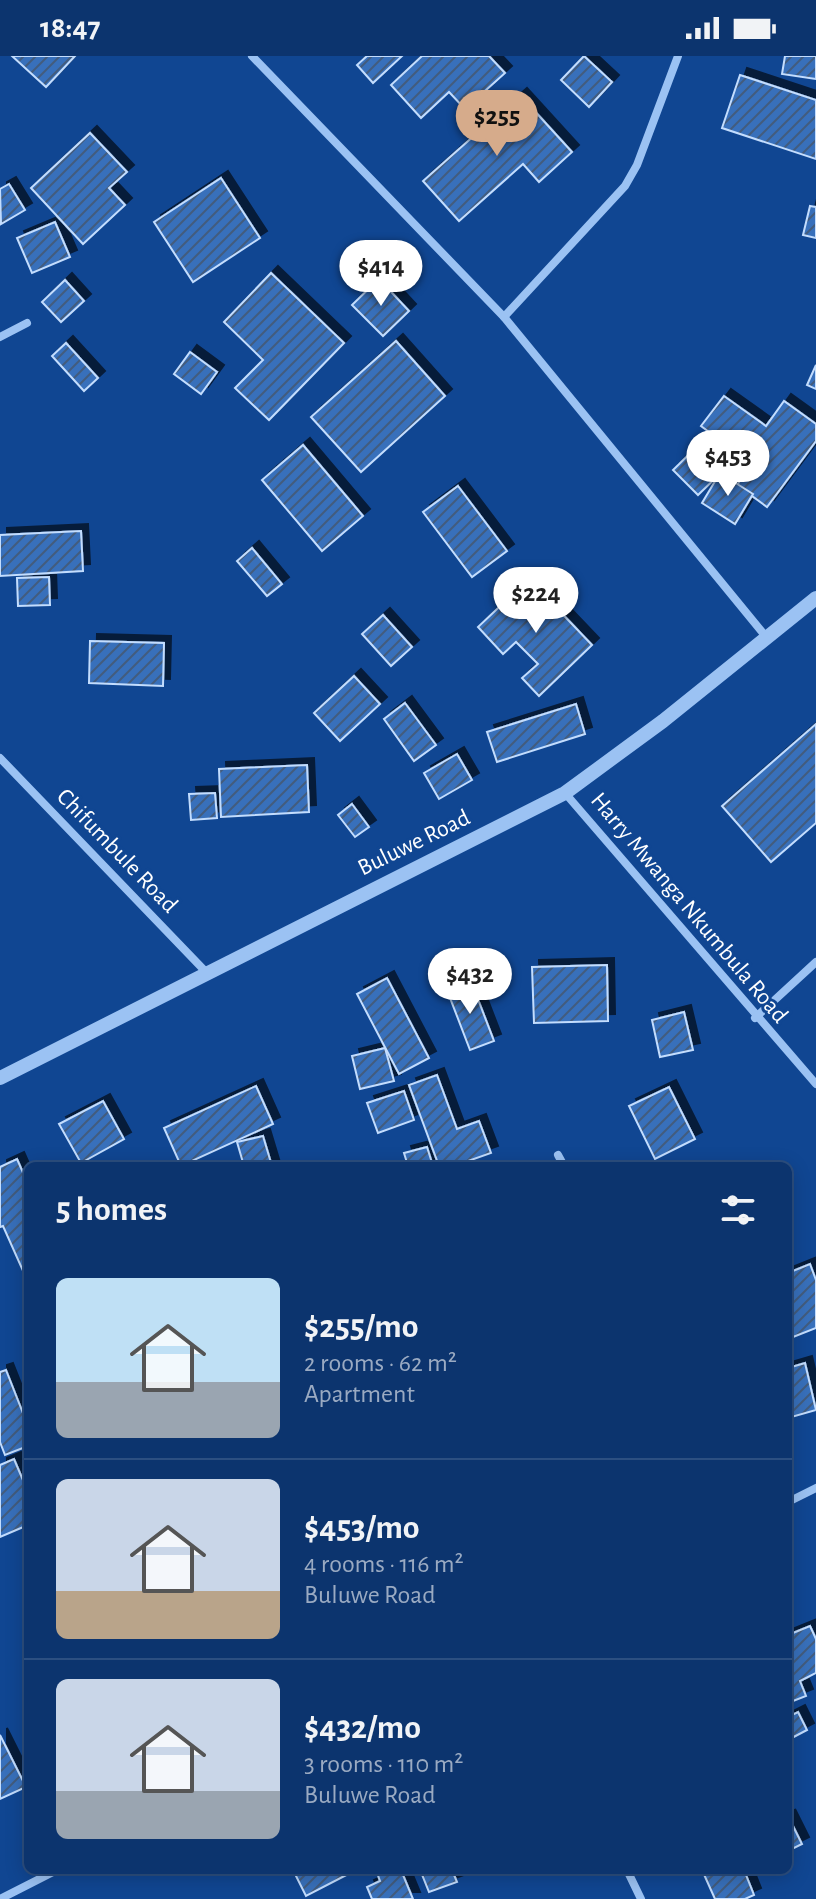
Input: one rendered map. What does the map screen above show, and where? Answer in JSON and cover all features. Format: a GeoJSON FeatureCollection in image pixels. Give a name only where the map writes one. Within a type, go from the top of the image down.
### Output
{"type":"FeatureCollection","features":[{"type":"Feature","properties":{"kind":"street"},"geometry":{"type":"LineString","coordinates":[[252,56],[504,317],[767,638]]}},
{"type":"Feature","properties":{"kind":"street"},"geometry":{"type":"LineString","coordinates":[[504,317],[625,186],[637,165],[678,56]]}},
{"type":"Feature","properties":{"kind":"street"},"geometry":{"type":"LineString","coordinates":[[0,337],[27,323]]}},
{"type":"Feature","properties":{"kind":"street","name":"Buluwe Road"},"geometry":{"type":"LineString","coordinates":[[0,1078],[205,971],[565,793],[816,598]]}},
{"type":"Feature","properties":{"kind":"street","name":"Chifumbule Road"},"geometry":{"type":"LineString","coordinates":[[0,758],[205,971]]}},
{"type":"Feature","properties":{"kind":"street","name":"Harry Mwanga Nkumbula Road"},"geometry":{"type":"LineString","coordinates":[[565,793],[755,1018],[816,1084]]}},
{"type":"Feature","properties":{"kind":"street"},"geometry":{"type":"LineString","coordinates":[[755,1018],[816,962]]}},
{"type":"Feature","properties":{"kind":"street"},"geometry":{"type":"LineString","coordinates":[[558,1155],[562,1162]]}},
{"type":"Feature","properties":{"kind":"street"},"geometry":{"type":"LineString","coordinates":[[792,1500],[816,1488]]}},
{"type":"Feature","properties":{"kind":"street"},"geometry":{"type":"LineString","coordinates":[[0,1899],[49,1874]]}},
{"type":"Feature","properties":{"kind":"street"},"geometry":{"type":"LineString","coordinates":[[629,1874],[641,1899]]}},
{"type":"Feature","properties":{"kind":"building"},"geometry":{"type":"Polygon","coordinates":[[[12,56],[75,56],[46,87],[12,56]]]}},
{"type":"Feature","properties":{"kind":"building"},"geometry":{"type":"Polygon","coordinates":[[[367,56],[402,56],[373,83],[357,65],[367,56]]]}},
{"type":"Feature","properties":{"kind":"building"},"geometry":{"type":"Polygon","coordinates":[[[422,56],[489,56],[505,73],[465,109],[449,92],[421,118],[391,85],[422,56]]]}},
{"type":"Feature","properties":{"kind":"building"},"geometry":{"type":"Polygon","coordinates":[[[584,56],[612,82],[589,107],[561,80],[584,56]]]}},
{"type":"Feature","properties":{"kind":"building"},"geometry":{"type":"Polygon","coordinates":[[[785,56],[816,56],[816,79],[782,74],[785,56]]]}},
{"type":"Feature","properties":{"kind":"building"},"geometry":{"type":"Polygon","coordinates":[[[740,75],[816,100],[816,159],[722,128],[740,75]]]}},
{"type":"Feature","properties":{"kind":"building"},"geometry":{"type":"Polygon","coordinates":[[[520,95],[572,152],[539,182],[523,164],[459,221],[423,181],[520,95]]]}},
{"type":"Feature","properties":{"kind":"building"},"geometry":{"type":"Polygon","coordinates":[[[90,133],[127,172],[109,188],[125,205],[83,244],[31,188],[90,133]]]}},
{"type":"Feature","properties":{"kind":"building"},"geometry":{"type":"Polygon","coordinates":[[[221,178],[260,238],[193,282],[154,222],[221,178]]]}},
{"type":"Feature","properties":{"kind":"building"},"geometry":{"type":"Polygon","coordinates":[[[9,184],[25,210],[1,224],[0,189],[9,184]]]}},
{"type":"Feature","properties":{"kind":"building"},"geometry":{"type":"Polygon","coordinates":[[[810,206],[816,207],[816,238],[803,235],[810,206]]]}},
{"type":"Feature","properties":{"kind":"building"},"geometry":{"type":"Polygon","coordinates":[[[55,222],[70,257],[32,273],[17,238],[55,222]]]}},
{"type":"Feature","properties":{"kind":"building"},"geometry":{"type":"Polygon","coordinates":[[[271,273],[344,343],[269,420],[235,388],[263,360],[224,322],[271,273]]]}},
{"type":"Feature","properties":{"kind":"building"},"geometry":{"type":"Polygon","coordinates":[[[379,279],[409,311],[383,336],[352,305],[379,279]]]}},
{"type":"Feature","properties":{"kind":"building"},"geometry":{"type":"Polygon","coordinates":[[[65,280],[84,301],[61,322],[42,302],[65,280]]]}},
{"type":"Feature","properties":{"kind":"building"},"geometry":{"type":"Polygon","coordinates":[[[396,341],[445,396],[361,472],[311,417],[396,341]]]}},
{"type":"Feature","properties":{"kind":"building"},"geometry":{"type":"Polygon","coordinates":[[[66,343],[98,378],[84,391],[52,356],[66,343]]]}},
{"type":"Feature","properties":{"kind":"building"},"geometry":{"type":"Polygon","coordinates":[[[190,352],[217,372],[201,394],[174,374],[190,352]]]}},
{"type":"Feature","properties":{"kind":"building"},"geometry":{"type":"Polygon","coordinates":[[[816,365],[816,389],[807,385],[816,365]]]}},
{"type":"Feature","properties":{"kind":"building"},"geometry":{"type":"Polygon","coordinates":[[[724,396],[766,426],[784,401],[816,424],[816,441],[767,507],[737,485],[752,464],[701,426],[724,396]]]}},
{"type":"Feature","properties":{"kind":"building"},"geometry":{"type":"Polygon","coordinates":[[[705,439],[730,464],[698,495],[673,470],[705,439]]]}},
{"type":"Feature","properties":{"kind":"building"},"geometry":{"type":"Polygon","coordinates":[[[303,445],[363,516],[322,551],[262,480],[303,445]]]}},
{"type":"Feature","properties":{"kind":"building"},"geometry":{"type":"Polygon","coordinates":[[[720,473],[753,494],[735,524],[702,503],[720,473]]]}},
{"type":"Feature","properties":{"kind":"building"},"geometry":{"type":"Polygon","coordinates":[[[458,486],[507,551],[472,577],[423,512],[458,486]]]}},
{"type":"Feature","properties":{"kind":"building"},"geometry":{"type":"Polygon","coordinates":[[[81,531],[83,571],[0,576],[0,535],[81,531]]]}},
{"type":"Feature","properties":{"kind":"building"},"geometry":{"type":"Polygon","coordinates":[[[252,548],[282,584],[267,596],[237,561],[252,548]]]}},
{"type":"Feature","properties":{"kind":"building"},"geometry":{"type":"Polygon","coordinates":[[[49,577],[50,605],[18,606],[17,578],[49,577]]]}},
{"type":"Feature","properties":{"kind":"building"},"geometry":{"type":"Polygon","coordinates":[[[529,579],[592,645],[539,696],[522,678],[538,664],[516,642],[503,654],[478,627],[529,579]]]}},
{"type":"Feature","properties":{"kind":"building"},"geometry":{"type":"Polygon","coordinates":[[[383,615],[412,647],[391,666],[362,634],[383,615]]]}},
{"type":"Feature","properties":{"kind":"building"},"geometry":{"type":"Polygon","coordinates":[[[90,641],[164,643],[163,686],[89,683],[90,641]]]}},
{"type":"Feature","properties":{"kind":"building"},"geometry":{"type":"Polygon","coordinates":[[[354,676],[380,704],[340,741],[314,713],[354,676]]]}},
{"type":"Feature","properties":{"kind":"building"},"geometry":{"type":"Polygon","coordinates":[[[405,703],[436,745],[414,761],[384,719],[405,703]]]}},
{"type":"Feature","properties":{"kind":"building"},"geometry":{"type":"Polygon","coordinates":[[[576,704],[585,734],[497,762],[487,732],[576,704]]]}},
{"type":"Feature","properties":{"kind":"building"},"geometry":{"type":"Polygon","coordinates":[[[816,724],[816,823],[771,862],[722,806],[816,724]]]}},
{"type":"Feature","properties":{"kind":"building"},"geometry":{"type":"Polygon","coordinates":[[[457,754],[472,780],[439,799],[424,773],[457,754]]]}},
{"type":"Feature","properties":{"kind":"building"},"geometry":{"type":"Polygon","coordinates":[[[307,765],[309,812],[221,817],[219,769],[307,765]]]}},
{"type":"Feature","properties":{"kind":"building"},"geometry":{"type":"Polygon","coordinates":[[[215,793],[217,818],[191,820],[189,794],[215,793]]]}},
{"type":"Feature","properties":{"kind":"building"},"geometry":{"type":"Polygon","coordinates":[[[352,804],[369,827],[355,837],[338,815],[352,804]]]}},
{"type":"Feature","properties":{"kind":"building"},"geometry":{"type":"Polygon","coordinates":[[[607,965],[608,1021],[534,1023],[532,967],[607,965]]]}},
{"type":"Feature","properties":{"kind":"building"},"geometry":{"type":"Polygon","coordinates":[[[387,978],[429,1058],[399,1074],[357,994],[387,978]]]}},
{"type":"Feature","properties":{"kind":"building"},"geometry":{"type":"Polygon","coordinates":[[[471,981],[494,1041],[470,1050],[447,990],[471,981]]]}},
{"type":"Feature","properties":{"kind":"building"},"geometry":{"type":"Polygon","coordinates":[[[684,1012],[693,1050],[660,1057],[652,1020],[684,1012]]]}},
{"type":"Feature","properties":{"kind":"building"},"geometry":{"type":"Polygon","coordinates":[[[385,1048],[394,1081],[360,1089],[352,1056],[385,1048]]]}},
{"type":"Feature","properties":{"kind":"building"},"geometry":{"type":"Polygon","coordinates":[[[437,1075],[457,1129],[479,1121],[491,1153],[465,1162],[438,1162],[409,1085],[437,1075]]]}},
{"type":"Feature","properties":{"kind":"building"},"geometry":{"type":"Polygon","coordinates":[[[256,1086],[273,1124],[190,1162],[179,1162],[164,1128],[256,1086]]]}},
{"type":"Feature","properties":{"kind":"building"},"geometry":{"type":"Polygon","coordinates":[[[669,1087],[695,1139],[655,1159],[629,1106],[669,1087]]]}},
{"type":"Feature","properties":{"kind":"building"},"geometry":{"type":"Polygon","coordinates":[[[404,1091],[414,1120],[378,1133],[367,1103],[404,1091]]]}},
{"type":"Feature","properties":{"kind":"building"},"geometry":{"type":"Polygon","coordinates":[[[103,1101],[124,1139],[80,1162],[59,1124],[103,1101]]]}},
{"type":"Feature","properties":{"kind":"building"},"geometry":{"type":"Polygon","coordinates":[[[263,1136],[271,1162],[243,1162],[237,1142],[263,1136]]]}},
{"type":"Feature","properties":{"kind":"building"},"geometry":{"type":"Polygon","coordinates":[[[427,1147],[432,1162],[407,1162],[404,1153],[427,1147]]]}},
{"type":"Feature","properties":{"kind":"building"},"geometry":{"type":"Polygon","coordinates":[[[17,1159],[24,1175],[24,1273],[3,1226],[0,1227],[0,1167],[17,1159]]]}},
{"type":"Feature","properties":{"kind":"building"},"geometry":{"type":"Polygon","coordinates":[[[810,1264],[816,1280],[816,1328],[792,1337],[792,1271],[810,1264]]]}},
{"type":"Feature","properties":{"kind":"building"},"geometry":{"type":"Polygon","coordinates":[[[805,1363],[816,1410],[792,1417],[792,1367],[805,1363]]]}},
{"type":"Feature","properties":{"kind":"building"},"geometry":{"type":"Polygon","coordinates":[[[6,1370],[24,1416],[24,1448],[5,1455],[0,1442],[0,1372],[6,1370]]]}},
{"type":"Feature","properties":{"kind":"building"},"geometry":{"type":"Polygon","coordinates":[[[14,1459],[24,1483],[24,1527],[0,1537],[0,1465],[14,1459]]]}},
{"type":"Feature","properties":{"kind":"building"},"geometry":{"type":"Polygon","coordinates":[[[810,1626],[816,1639],[816,1673],[800,1681],[806,1696],[792,1701],[792,1633],[810,1626]]]}},
{"type":"Feature","properties":{"kind":"building"},"geometry":{"type":"Polygon","coordinates":[[[798,1712],[807,1730],[792,1738],[792,1715],[798,1712]]]}},
{"type":"Feature","properties":{"kind":"building"},"geometry":{"type":"Polygon","coordinates":[[[0,1735],[24,1788],[0,1799],[0,1735]]]}},
{"type":"Feature","properties":{"kind":"building"},"geometry":{"type":"Polygon","coordinates":[[[792,1824],[802,1844],[792,1849],[792,1824]]]}},
{"type":"Feature","properties":{"kind":"building"},"geometry":{"type":"Polygon","coordinates":[[[295,1874],[348,1874],[306,1896],[295,1874]]]}},
{"type":"Feature","properties":{"kind":"building"},"geometry":{"type":"Polygon","coordinates":[[[377,1874],[403,1874],[413,1899],[372,1899],[367,1887],[380,1881],[377,1874]]]}},
{"type":"Feature","properties":{"kind":"building"},"geometry":{"type":"Polygon","coordinates":[[[422,1874],[454,1874],[457,1882],[429,1892],[422,1874]]]}},
{"type":"Feature","properties":{"kind":"building"},"geometry":{"type":"Polygon","coordinates":[[[704,1874],[746,1874],[754,1895],[745,1899],[715,1899],[704,1874]]]}}]}
